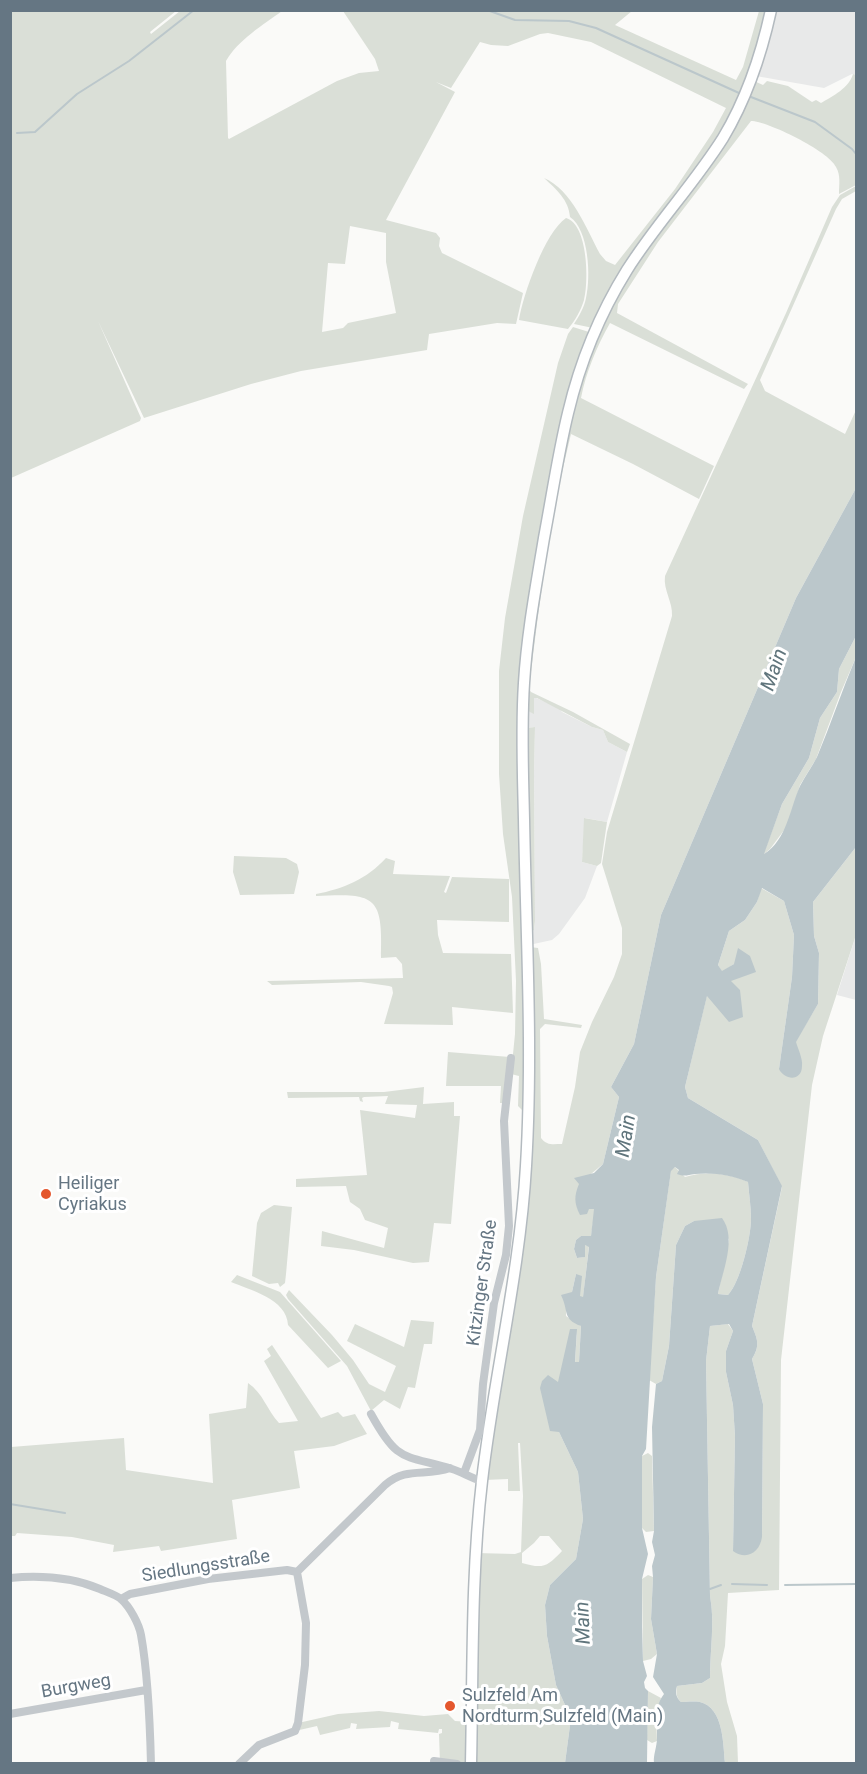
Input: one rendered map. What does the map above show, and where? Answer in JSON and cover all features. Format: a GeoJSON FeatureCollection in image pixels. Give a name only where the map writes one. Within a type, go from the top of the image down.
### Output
{"type":"FeatureCollection","features":[{"type":"Feature","properties":{"kind":"main road"},"geometry":{"type":"LineString","coordinates":[[471,1764],[475,1563],[482,1482],[516,1268],[526,1165],[528,1034],[523,762],[524,682],[533,606],[562,438],[575,384],[593,332],[626,271],[712,154],[735,116],[753,78],[771,10]]}},
{"type":"Feature","properties":{"kind":"street","name":"Kitzinger Straße"},"geometry":{"type":"LineString","coordinates":[[464,1473],[480,1430],[483,1384],[494,1303],[506,1255],[509,1226],[504,1121],[511,1058]]}},
{"type":"Feature","properties":{"kind":"street"},"geometry":{"type":"LineString","coordinates":[[371,1414],[386,1441],[407,1458],[450,1468],[482,1482]]}},
{"type":"Feature","properties":{"kind":"street"},"geometry":{"type":"LineString","coordinates":[[239,1764],[259,1745],[296,1731],[305,1665],[306,1623],[297,1572],[396,1476],[406,1473],[437,1473],[450,1468]]}},
{"type":"Feature","properties":{"kind":"street","name":"Siedlungsstraße"},"geometry":{"type":"LineString","coordinates":[[121,1599],[130,1594],[208,1579],[286,1570],[297,1572]]}},
{"type":"Feature","properties":{"kind":"street"},"geometry":{"type":"LineString","coordinates":[[10,1578],[34,1576],[68,1579],[121,1599],[134,1617],[141,1633],[151,1764]]}},
{"type":"Feature","properties":{"kind":"street","name":"Burgweg"},"geometry":{"type":"LineString","coordinates":[[10,1714],[146,1690]]}},
{"type":"Feature","properties":{"kind":"street"},"geometry":{"type":"LineString","coordinates":[[434,1761],[457,1764]]}},
{"type":"Feature","properties":{"kind":"shaded area"},"geometry":{"type":"Polygon","coordinates":[[[10,11],[176,11],[150,32],[151,34],[180,11],[282,11],[244,40],[226,61],[229,139],[337,81],[359,73],[379,71],[375,59],[343,11],[632,11],[615,25],[736,80],[743,67],[759,11],[770,11],[752,77],[722,136],[593,328],[574,324],[584,305],[588,289],[585,243],[576,223],[570,217],[564,200],[544,178],[563,191],[584,222],[600,254],[606,261],[615,265],[675,189],[726,108],[591,42],[548,33],[508,46],[480,42],[451,88],[436,82],[455,92],[386,220],[436,233],[440,238],[439,246],[442,253],[523,293],[516,324],[497,323],[429,334],[427,350],[301,371],[251,384],[144,418],[98,321],[141,418],[140,421],[11,478],[10,11]],[[350,226],[345,264],[328,263],[322,332],[343,328],[348,323],[396,313],[386,262],[386,233],[350,226]]]}},
{"type":"Feature","properties":{"kind":"shaded area"},"geometry":{"type":"Polygon","coordinates":[[[774,11],[856,11],[856,75],[852,74],[824,88],[756,76],[774,11]]]}},
{"type":"Feature","properties":{"kind":"shaded area"},"geometry":{"type":"Polygon","coordinates":[[[853,74],[856,75],[856,185],[839,194],[839,174],[831,160],[797,138],[770,126],[751,121],[658,242],[618,304],[617,313],[748,384],[744,389],[610,323],[589,369],[581,398],[714,466],[699,499],[571,434],[551,529],[529,689],[630,744],[627,752],[608,742],[603,730],[592,727],[537,698],[534,698],[534,714],[526,710],[536,598],[580,373],[628,272],[713,155],[754,81],[763,85],[767,81],[788,86],[812,102],[816,100],[821,103],[844,87],[853,74]]]}},
{"type":"Feature","properties":{"kind":"shaded area"},"geometry":{"type":"Polygon","coordinates":[[[856,186],[856,191],[842,199],[836,209],[760,380],[765,391],[845,434],[856,410],[856,488],[796,598],[661,915],[634,1044],[611,1087],[619,1097],[603,1164],[579,1184],[589,1209],[595,1209],[591,1236],[581,1236],[576,1240],[574,1249],[577,1258],[584,1257],[585,1245],[589,1246],[583,1298],[580,1297],[576,1274],[572,1292],[566,1304],[566,1316],[581,1326],[579,1362],[575,1363],[577,1330],[559,1432],[578,1472],[583,1519],[576,1559],[550,1585],[545,1605],[547,1636],[556,1685],[571,1718],[565,1763],[440,1763],[439,1734],[442,1733],[442,1729],[439,1729],[438,1733],[398,1729],[399,1723],[391,1721],[390,1727],[356,1729],[357,1724],[351,1723],[350,1728],[320,1735],[317,1726],[295,1731],[298,1723],[338,1714],[379,1711],[424,1716],[448,1714],[455,1721],[471,1722],[476,1553],[515,1554],[521,1552],[523,1496],[520,1443],[518,1443],[520,1491],[508,1491],[508,1479],[484,1480],[525,1223],[530,947],[538,948],[544,1019],[582,1025],[581,1028],[545,1024],[540,1029],[541,1138],[548,1143],[562,1144],[575,1087],[580,1052],[622,954],[622,928],[602,864],[607,832],[672,616],[665,576],[832,207],[840,195],[856,186]],[[540,1536],[522,1553],[522,1563],[535,1566],[544,1565],[562,1551],[549,1536],[540,1536]]]}},
{"type":"Feature","properties":{"kind":"shaded area"},"geometry":{"type":"Polygon","coordinates":[[[566,218],[579,231],[585,255],[586,292],[579,311],[568,329],[519,320],[536,265],[550,236],[566,218]]]}},
{"type":"Feature","properties":{"kind":"shaded area"},"geometry":{"type":"Polygon","coordinates":[[[573,327],[589,332],[590,335],[581,360],[526,641],[526,1108],[522,1110],[518,1106],[519,1076],[511,1074],[515,1034],[516,981],[512,897],[503,834],[499,774],[499,671],[505,618],[523,516],[558,363],[568,334],[573,327]]]}},
{"type":"Feature","properties":{"kind":"shaded area"},"geometry":{"type":"Polygon","coordinates":[[[856,636],[856,657],[816,759],[800,785],[788,825],[763,855],[782,804],[809,758],[820,718],[837,692],[839,669],[856,636]]]}},
{"type":"Feature","properties":{"kind":"shaded area"},"geometry":{"type":"Polygon","coordinates":[[[534,697],[592,727],[603,730],[608,742],[627,752],[607,822],[585,818],[582,862],[597,866],[585,898],[552,940],[529,945],[528,933],[534,930],[535,921],[535,727],[526,728],[526,710],[534,713],[534,697]]]}},
{"type":"Feature","properties":{"kind":"shaded area"},"geometry":{"type":"Polygon","coordinates":[[[535,727],[535,921],[534,930],[530,933],[526,728],[535,727]]]}},
{"type":"Feature","properties":{"kind":"shaded area"},"geometry":{"type":"Polygon","coordinates":[[[584,818],[607,822],[601,863],[597,866],[582,862],[584,818]]]}},
{"type":"Feature","properties":{"kind":"shaded area"},"geometry":{"type":"Polygon","coordinates":[[[856,847],[856,935],[823,1036],[812,1085],[781,1360],[779,1590],[728,1593],[725,1646],[721,1664],[727,1702],[737,1736],[738,1763],[725,1763],[723,1737],[714,1711],[700,1702],[681,1702],[677,1693],[677,1686],[702,1683],[710,1678],[712,1616],[706,1361],[710,1326],[728,1324],[733,1331],[726,1351],[726,1372],[733,1405],[735,1436],[733,1551],[762,1537],[763,1404],[752,1359],[757,1343],[752,1326],[782,1187],[758,1140],[688,1098],[685,1087],[707,995],[730,981],[734,964],[722,972],[718,965],[729,931],[745,920],[757,902],[761,888],[784,901],[794,935],[792,977],[779,1069],[818,1004],[819,953],[814,936],[813,902],[856,847]]]}},
{"type":"Feature","properties":{"kind":"shaded area"},"geometry":{"type":"Polygon","coordinates":[[[234,856],[286,858],[297,864],[299,872],[294,894],[240,895],[233,872],[234,856]]]}},
{"type":"Feature","properties":{"kind":"shaded area"},"geometry":{"type":"Polygon","coordinates":[[[386,858],[395,861],[393,874],[450,876],[444,892],[446,893],[452,877],[509,879],[509,922],[437,920],[443,953],[511,954],[513,1013],[452,1007],[453,1025],[384,1024],[393,993],[392,987],[361,982],[272,985],[267,981],[403,978],[402,964],[396,957],[381,958],[380,922],[377,910],[372,903],[352,896],[316,896],[316,894],[354,882],[371,872],[386,858]]]}},
{"type":"Feature","properties":{"kind":"shaded area"},"geometry":{"type":"Polygon","coordinates":[[[856,935],[856,1000],[837,995],[856,935]]]}},
{"type":"Feature","properties":{"kind":"shaded area"},"geometry":{"type":"Polygon","coordinates":[[[448,1052],[510,1057],[505,1103],[500,1103],[501,1086],[446,1086],[448,1052]]]}},
{"type":"Feature","properties":{"kind":"shaded area"},"geometry":{"type":"Polygon","coordinates":[[[424,1087],[423,1104],[454,1102],[454,1116],[460,1116],[451,1224],[434,1223],[429,1262],[413,1263],[354,1250],[321,1246],[322,1231],[384,1248],[388,1228],[365,1220],[360,1209],[350,1202],[346,1186],[296,1187],[296,1179],[367,1175],[360,1110],[415,1118],[417,1105],[385,1104],[388,1096],[364,1097],[363,1102],[359,1097],[288,1098],[287,1092],[384,1092],[424,1087]]]}},
{"type":"Feature","properties":{"kind":"shaded area"},"geometry":{"type":"Polygon","coordinates":[[[675,1167],[685,1177],[717,1174],[748,1182],[751,1227],[741,1270],[728,1295],[718,1294],[729,1239],[694,1221],[685,1226],[676,1245],[669,1346],[662,1381],[656,1384],[649,1380],[656,1277],[671,1170],[675,1167]]]}},
{"type":"Feature","properties":{"kind":"shaded area"},"geometry":{"type":"Polygon","coordinates":[[[274,1205],[292,1207],[285,1283],[280,1287],[278,1283],[269,1284],[252,1276],[257,1223],[261,1213],[274,1205]]]}},
{"type":"Feature","properties":{"kind":"shaded area"},"geometry":{"type":"Polygon","coordinates":[[[237,1275],[280,1292],[341,1361],[328,1368],[288,1325],[286,1316],[275,1302],[231,1282],[237,1275]]]}},
{"type":"Feature","properties":{"kind":"shaded area"},"geometry":{"type":"Polygon","coordinates":[[[289,1290],[332,1335],[369,1384],[385,1392],[396,1366],[347,1341],[355,1324],[404,1347],[411,1320],[434,1322],[432,1344],[424,1344],[415,1388],[408,1387],[400,1409],[384,1400],[371,1411],[347,1366],[288,1299],[286,1295],[289,1290]]]}},
{"type":"Feature","properties":{"kind":"shaded area"},"geometry":{"type":"Polygon","coordinates":[[[272,1345],[321,1418],[338,1412],[343,1417],[355,1414],[367,1434],[334,1446],[294,1451],[300,1488],[232,1500],[237,1539],[161,1551],[159,1546],[113,1552],[114,1545],[72,1537],[17,1533],[11,1536],[11,1447],[124,1438],[126,1470],[213,1483],[209,1414],[246,1408],[248,1383],[279,1423],[298,1421],[264,1361],[271,1356],[267,1349],[272,1345]]]}},
{"type":"Feature","properties":{"kind":"shaded area"},"geometry":{"type":"Polygon","coordinates":[[[648,1453],[652,1456],[654,1531],[646,1532],[642,1528],[642,1456],[648,1453]]]}},
{"type":"Feature","properties":{"kind":"shaded area"},"geometry":{"type":"Polygon","coordinates":[[[648,1575],[653,1577],[651,1619],[657,1654],[643,1661],[642,1579],[648,1575]]]}},
{"type":"Feature","properties":{"kind":"shaded area"},"geometry":{"type":"Polygon","coordinates":[[[648,1691],[661,1698],[656,1714],[657,1741],[652,1743],[647,1740],[648,1691]]]}},
{"type":"Feature","properties":{"kind":"water","name":"Main"},"geometry":{"type":"Polygon","coordinates":[[[856,488],[856,636],[839,669],[837,692],[820,718],[809,758],[782,804],[764,854],[772,848],[783,832],[800,786],[817,757],[856,657],[856,847],[813,902],[814,936],[819,953],[818,1004],[796,1042],[802,1060],[801,1071],[799,1075],[792,1078],[781,1073],[779,1069],[792,977],[794,935],[784,901],[762,888],[757,902],[745,920],[729,931],[718,965],[722,971],[734,964],[738,948],[750,956],[756,972],[731,981],[740,990],[743,1017],[729,1022],[707,996],[685,1087],[688,1098],[758,1140],[782,1186],[752,1326],[757,1343],[752,1359],[763,1404],[762,1537],[756,1551],[748,1555],[733,1551],[735,1436],[733,1405],[726,1372],[726,1351],[733,1331],[729,1324],[710,1326],[706,1361],[712,1616],[710,1678],[702,1683],[677,1686],[676,1693],[681,1702],[700,1702],[714,1711],[723,1737],[725,1763],[654,1763],[657,1710],[664,1694],[653,1677],[657,1654],[651,1619],[652,1566],[655,1555],[652,1542],[654,1531],[652,1427],[656,1384],[662,1381],[669,1346],[676,1245],[685,1226],[694,1221],[722,1218],[726,1226],[729,1245],[718,1294],[728,1295],[737,1281],[747,1248],[751,1227],[750,1205],[748,1182],[715,1174],[702,1173],[686,1176],[677,1174],[679,1170],[675,1167],[671,1171],[656,1277],[646,1449],[642,1456],[642,1528],[648,1554],[642,1579],[643,1661],[647,1676],[644,1682],[648,1691],[647,1763],[565,1763],[571,1718],[556,1685],[547,1636],[545,1605],[550,1585],[576,1559],[583,1519],[578,1472],[559,1432],[550,1431],[540,1388],[542,1381],[548,1375],[558,1382],[570,1329],[577,1329],[575,1362],[579,1362],[581,1326],[568,1317],[561,1295],[572,1292],[576,1274],[582,1276],[580,1296],[583,1297],[589,1247],[585,1245],[585,1257],[577,1258],[574,1249],[576,1240],[581,1236],[591,1236],[594,1209],[589,1209],[587,1214],[580,1215],[575,1200],[579,1184],[574,1178],[594,1173],[603,1164],[619,1097],[611,1087],[634,1044],[661,915],[796,598],[856,488]]]}},
{"type":"Feature","properties":{"kind":"waterway"},"geometry":{"type":"LineString","coordinates":[[17,133],[35,132],[77,94],[129,61],[194,10]]}},
{"type":"Feature","properties":{"kind":"waterway"},"geometry":{"type":"LineString","coordinates":[[487,10],[515,20],[569,21],[596,28],[739,93]]}},
{"type":"Feature","properties":{"kind":"waterway"},"geometry":{"type":"LineString","coordinates":[[751,97],[815,122],[856,154]]}},
{"type":"Feature","properties":{"kind":"waterway"},"geometry":{"type":"LineString","coordinates":[[10,1504],[65,1513]]}},
{"type":"Feature","properties":{"kind":"waterway"},"geometry":{"type":"LineString","coordinates":[[732,1584],[767,1585]]}},
{"type":"Feature","properties":{"kind":"waterway"},"geometry":{"type":"LineString","coordinates":[[785,1585],[856,1584]]}},
{"type":"Feature","properties":{"kind":"waterway"},"geometry":{"type":"LineString","coordinates":[[710,1589],[721,1585]]}},
{"type":"Feature","properties":{"kind":"place","name":"Heiliger Cyriakus"},"geometry":{"type":"Point","coordinates":[46,1194]}},
{"type":"Feature","properties":{"kind":"place","name":"Sulzfeld Am Nordturm,Sulzfeld (Main)"},"geometry":{"type":"Point","coordinates":[450,1706]}}]}
